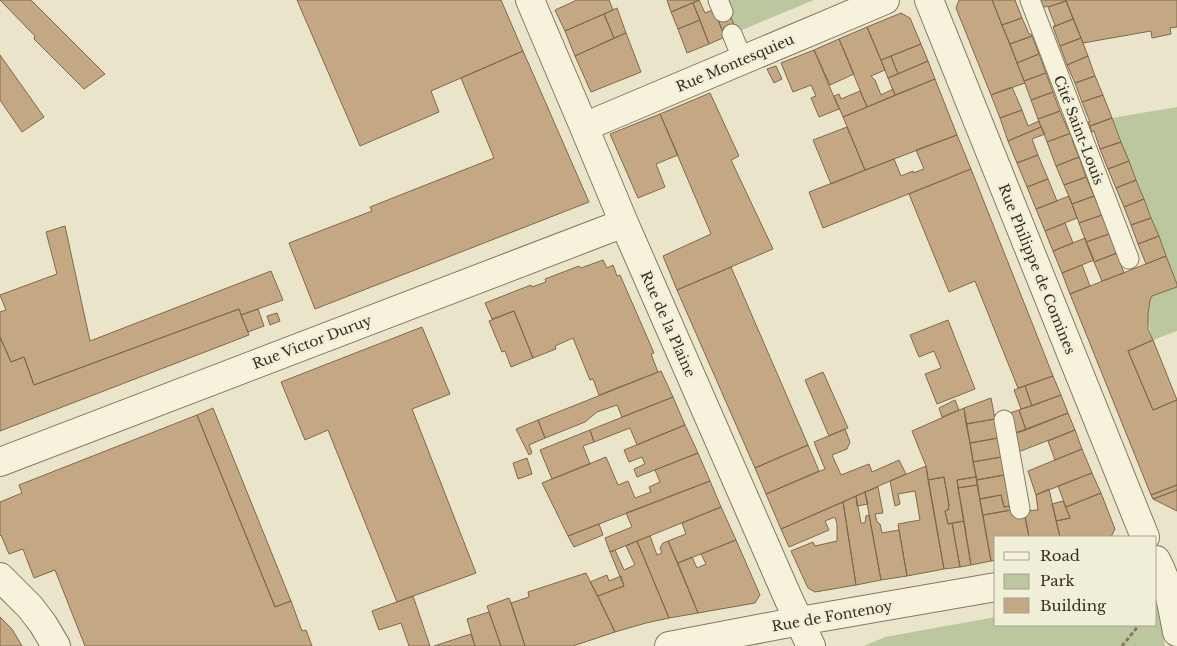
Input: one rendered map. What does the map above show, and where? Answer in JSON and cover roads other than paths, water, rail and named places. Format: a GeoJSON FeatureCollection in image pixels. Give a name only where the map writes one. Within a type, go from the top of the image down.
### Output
{"type":"FeatureCollection","features":[{"type":"Feature","properties":{"kind":"street","name":"Rue de la Plaine"},"geometry":{"type":"LineString","coordinates":[[530,0],[624,223],[781,582],[811,646]]}},
{"type":"Feature","properties":{"kind":"street","name":"Rue Montesquieu"},"geometry":{"type":"LineString","coordinates":[[584,127],[885,0]]}},
{"type":"Feature","properties":{"kind":"street","name":"Rue Philippe de Comines"},"geometry":{"type":"LineString","coordinates":[[929,0],[1145,536]]}},
{"type":"Feature","properties":{"kind":"street","name":"Rue Victor Duruy"},"geometry":{"type":"LineString","coordinates":[[0,462],[624,223]]}},
{"type":"Feature","properties":{"kind":"street"},"geometry":{"type":"LineString","coordinates":[[1157,560],[1177,556]]}},
{"type":"Feature","properties":{"kind":"street"},"geometry":{"type":"LineString","coordinates":[[1157,562],[1168,586],[1177,632]]}},
{"type":"Feature","properties":{"kind":"street"},"geometry":{"type":"LineString","coordinates":[[0,577],[34,612],[56,646]]}},
{"type":"Feature","properties":{"kind":"street","name":"Rue de Fontenoy"},"geometry":{"type":"LineString","coordinates":[[669,646],[994,588]]}},
{"type":"Feature","properties":{"kind":"lane","name":"Cité Saint-Louis"},"geometry":{"type":"LineString","coordinates":[[1030,0],[1129,259]]}},
{"type":"Feature","properties":{"kind":"lane"},"geometry":{"type":"LineString","coordinates":[[732,34],[743,60]]}},
{"type":"Feature","properties":{"kind":"lane"},"geometry":{"type":"LineString","coordinates":[[1004,420],[1020,509]]}}]}
